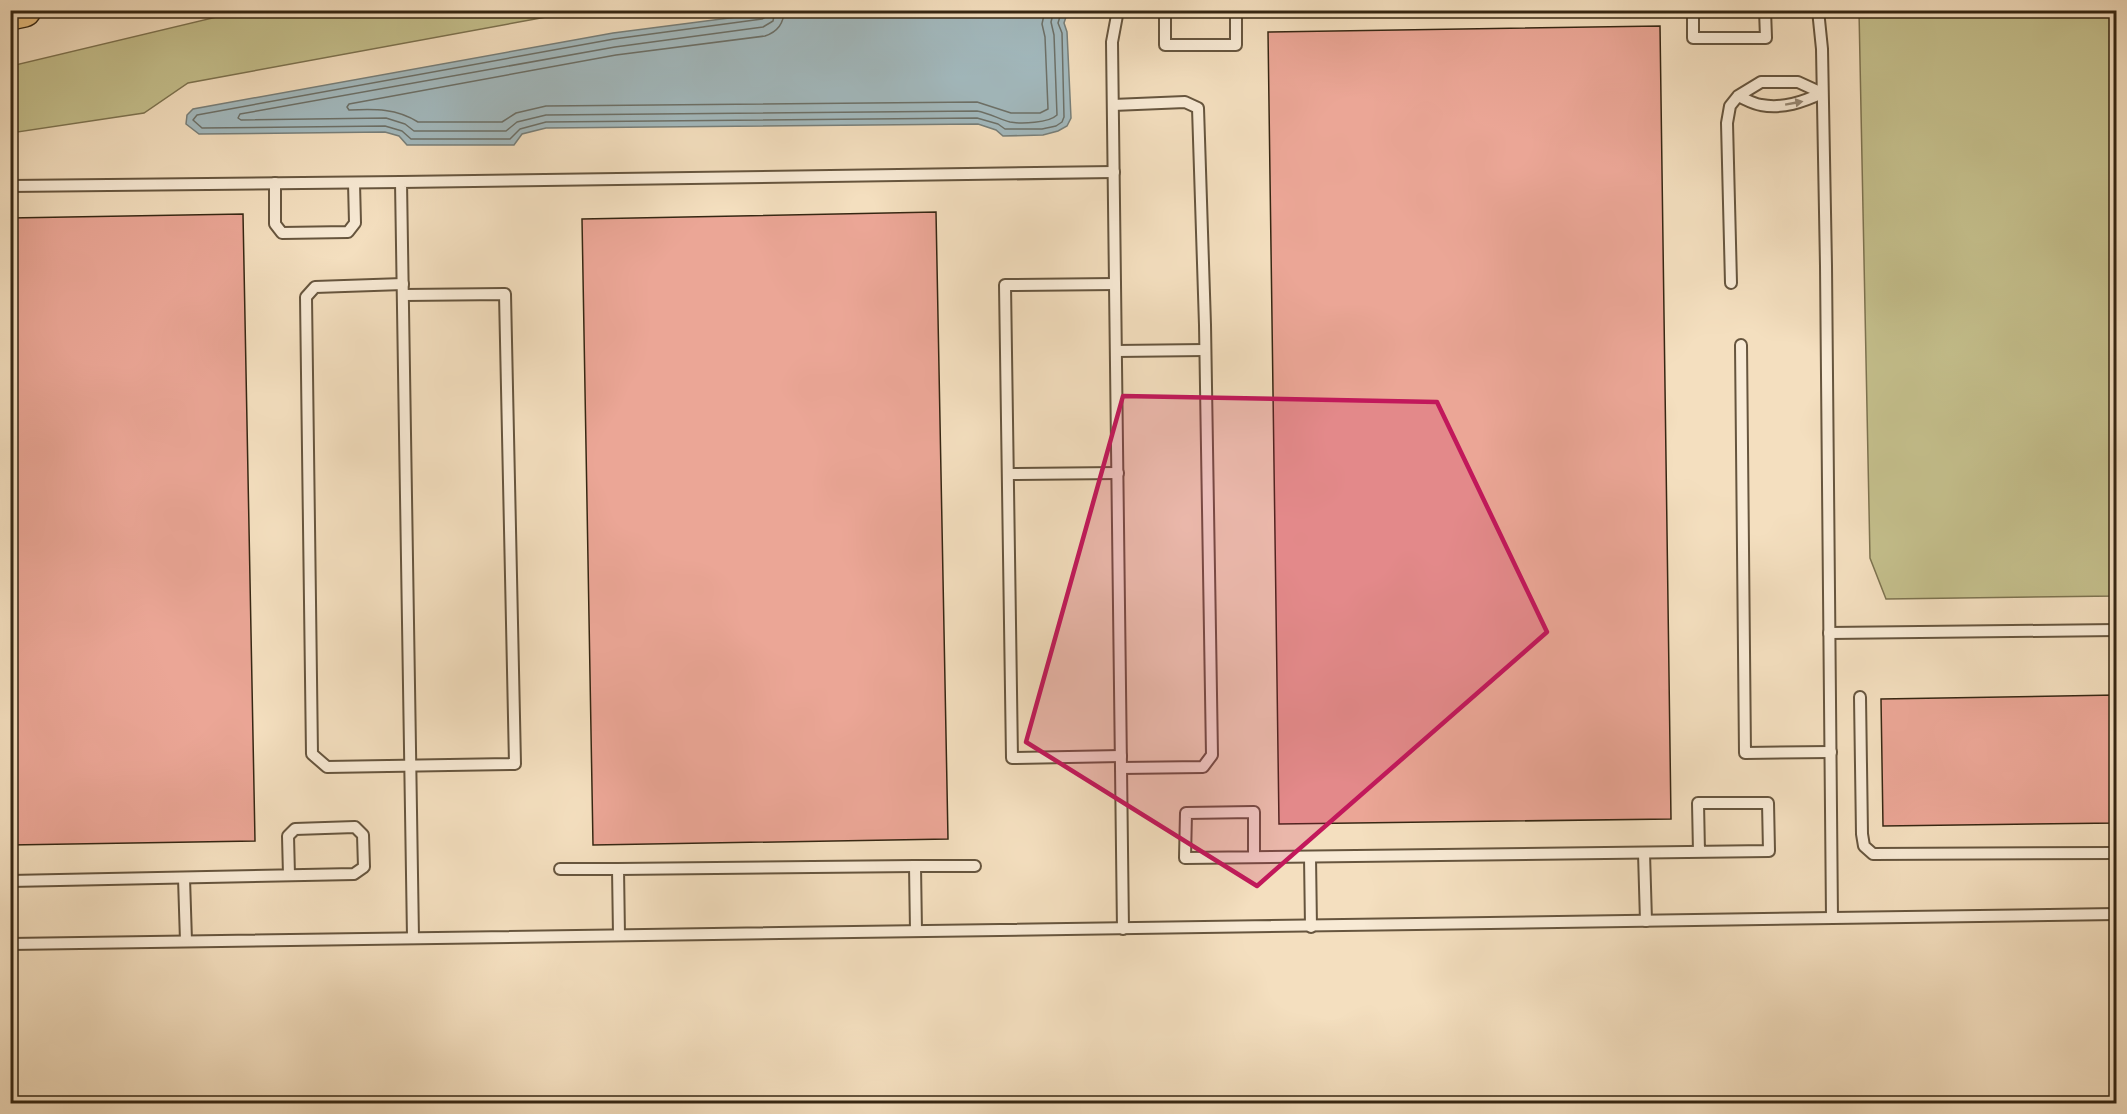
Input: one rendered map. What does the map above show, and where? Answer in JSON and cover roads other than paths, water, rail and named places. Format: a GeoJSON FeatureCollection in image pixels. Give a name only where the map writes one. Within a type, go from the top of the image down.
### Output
{"type":"FeatureCollection","features":[{"type":"Feature","properties":{"kind":"highway"},"geometry":{"type":"LineString","coordinates":[[10,14],[24,10]]}},
{"type":"Feature","properties":{"kind":"lane"},"geometry":{"type":"LineString","coordinates":[[1118,10],[1112,42],[1123,929]]}},
{"type":"Feature","properties":{"kind":"lane"},"geometry":{"type":"LineString","coordinates":[[1165,10],[1165,45],[1236,45],[1236,10]]}},
{"type":"Feature","properties":{"kind":"lane"},"geometry":{"type":"LineString","coordinates":[[1693,10],[1693,38],[1766,38],[1765,10]]}},
{"type":"Feature","properties":{"kind":"lane"},"geometry":{"type":"LineString","coordinates":[[1818,10],[1822,93],[1833,918]]}},
{"type":"Feature","properties":{"kind":"lane"},"geometry":{"type":"LineString","coordinates":[[1731,283],[1727,123],[1730,106],[1738,96],[1761,81],[1798,82],[1822,93]]}},
{"type":"Feature","properties":{"kind":"lane"},"geometry":{"type":"LineString","coordinates":[[1738,96],[1760,105],[1797,105],[1822,93]]}},
{"type":"Feature","properties":{"kind":"lane"},"geometry":{"type":"LineString","coordinates":[[1113,105],[1185,102],[1198,108],[1212,755],[1203,766],[1121,768]]}},
{"type":"Feature","properties":{"kind":"lane"},"geometry":{"type":"LineString","coordinates":[[10,186],[1114,172]]}},
{"type":"Feature","properties":{"kind":"lane"},"geometry":{"type":"LineString","coordinates":[[401,182],[413,937]]}},
{"type":"Feature","properties":{"kind":"lane"},"geometry":{"type":"LineString","coordinates":[[274,183],[275,224],[282,233],[348,232],[354,223],[354,183]]}},
{"type":"Feature","properties":{"kind":"lane"},"geometry":{"type":"LineString","coordinates":[[1115,284],[1005,285],[1012,758],[1121,756]]}},
{"type":"Feature","properties":{"kind":"lane"},"geometry":{"type":"LineString","coordinates":[[315,287],[505,294],[515,764],[410,766],[327,767],[312,754],[306,297],[315,287]]}},
{"type":"Feature","properties":{"kind":"lane"},"geometry":{"type":"LineString","coordinates":[[1741,345],[1745,753],[1831,752]]}},
{"type":"Feature","properties":{"kind":"lane"},"geometry":{"type":"LineString","coordinates":[[1116,351],[1205,350]]}},
{"type":"Feature","properties":{"kind":"lane"},"geometry":{"type":"LineString","coordinates":[[1008,474],[1118,473]]}},
{"type":"Feature","properties":{"kind":"lane"},"geometry":{"type":"LineString","coordinates":[[1829,633],[2116,630]]}},
{"type":"Feature","properties":{"kind":"lane"},"geometry":{"type":"LineString","coordinates":[[1860,697],[1862,834],[1864,846],[1873,854],[2116,853]]}},
{"type":"Feature","properties":{"kind":"lane"},"geometry":{"type":"LineString","coordinates":[[1254,857],[1254,812],[1186,813],[1185,858],[1644,853],[1769,851],[1768,803],[1698,803],[1699,852]]}},
{"type":"Feature","properties":{"kind":"lane"},"geometry":{"type":"LineString","coordinates":[[10,881],[354,874],[364,867],[363,835],[355,826],[295,829],[288,836],[289,875]]}},
{"type":"Feature","properties":{"kind":"lane"},"geometry":{"type":"LineString","coordinates":[[1644,853],[1646,921]]}},
{"type":"Feature","properties":{"kind":"lane"},"geometry":{"type":"LineString","coordinates":[[1310,857],[1311,927]]}},
{"type":"Feature","properties":{"kind":"lane"},"geometry":{"type":"LineString","coordinates":[[915,866],[916,931]]}},
{"type":"Feature","properties":{"kind":"lane"},"geometry":{"type":"LineString","coordinates":[[560,869],[975,866]]}},
{"type":"Feature","properties":{"kind":"lane"},"geometry":{"type":"LineString","coordinates":[[618,869],[620,935]]}},
{"type":"Feature","properties":{"kind":"lane"},"geometry":{"type":"LineString","coordinates":[[184,878],[186,941]]}},
{"type":"Feature","properties":{"kind":"lane"},"geometry":{"type":"LineString","coordinates":[[10,944],[2116,914]]}},
{"type":"Feature","properties":{"kind":"water"},"geometry":{"type":"Polygon","coordinates":[[[783,11],[1068,11],[1064,23],[1067,32],[1071,118],[1067,126],[1043,135],[1003,136],[996,130],[978,124],[546,128],[522,134],[514,145],[407,145],[399,136],[385,132],[199,134],[186,124],[187,115],[193,109],[613,33],[783,11]]]}}]}
